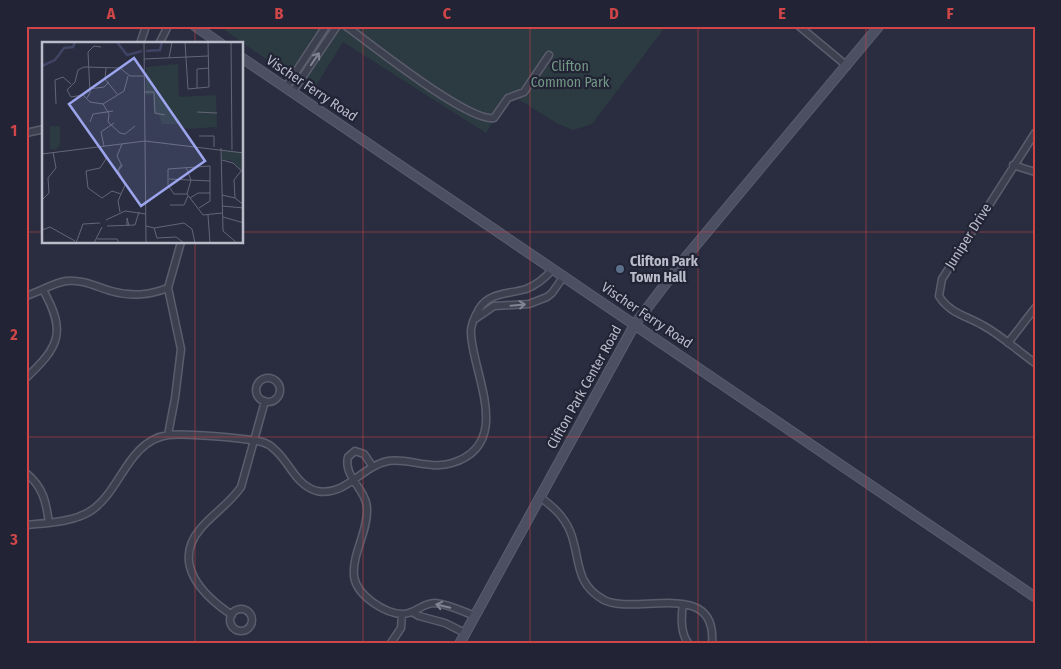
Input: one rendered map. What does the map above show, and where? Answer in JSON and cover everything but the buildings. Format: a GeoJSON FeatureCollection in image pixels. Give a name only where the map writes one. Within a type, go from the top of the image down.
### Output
{"type":"FeatureCollection","features":[{"type":"Feature","properties":{"kind":"street"},"geometry":{"type":"LineString","coordinates":[[141,42],[146,26]]}},
{"type":"Feature","properties":{"kind":"street"},"geometry":{"type":"LineString","coordinates":[[160,42],[168,26]]}},
{"type":"Feature","properties":{"kind":"street"},"geometry":{"type":"LineString","coordinates":[[195,26],[218,42]]}},
{"type":"Feature","properties":{"kind":"street"},"geometry":{"type":"LineString","coordinates":[[290,89],[326,26]]}},
{"type":"Feature","properties":{"kind":"street"},"geometry":{"type":"LineString","coordinates":[[290,89],[337,26]]}},
{"type":"Feature","properties":{"kind":"street"},"geometry":{"type":"LineString","coordinates":[[346,26],[406,70],[465,109],[483,118],[494,118],[508,98],[524,92],[549,55]]}},
{"type":"Feature","properties":{"kind":"street"},"geometry":{"type":"LineString","coordinates":[[798,26],[847,66]]}},
{"type":"Feature","properties":{"kind":"street","name":"Clifton Park Center Road"},"geometry":{"type":"LineString","coordinates":[[460,643],[635,324],[686,257],[879,26]]}},
{"type":"Feature","properties":{"kind":"street","name":"Vischer Ferry Road"},"geometry":{"type":"LineString","coordinates":[[244,59],[1035,597]]}},
{"type":"Feature","properties":{"kind":"street"},"geometry":{"type":"LineString","coordinates":[[26,133],[42,129]]}},
{"type":"Feature","properties":{"kind":"street","name":"Juniper Drive"},"geometry":{"type":"LineString","coordinates":[[1008,343],[984,326],[957,314],[939,296],[942,279],[1035,133]]}},
{"type":"Feature","properties":{"kind":"street"},"geometry":{"type":"LineString","coordinates":[[1013,165],[1035,172]]}},
{"type":"Feature","properties":{"kind":"street"},"geometry":{"type":"LineString","coordinates":[[168,435],[181,349],[168,288],[180,244]]}},
{"type":"Feature","properties":{"kind":"street"},"geometry":{"type":"LineString","coordinates":[[26,525],[49,523],[90,511],[105,500],[138,452],[168,435],[266,443],[274,449],[298,479],[311,489],[334,491],[373,467],[392,461],[434,465],[448,464],[466,455],[480,442],[486,426],[487,415],[471,334],[480,306],[487,300],[503,293],[534,285],[553,269]]}},
{"type":"Feature","properties":{"kind":"street"},"geometry":{"type":"LineString","coordinates":[[474,320],[494,306],[528,304],[546,297],[552,293],[564,276]]}},
{"type":"Feature","properties":{"kind":"street"},"geometry":{"type":"LineString","coordinates":[[26,296],[66,281],[80,282],[113,292],[138,296],[168,288]]}},
{"type":"Feature","properties":{"kind":"street"},"geometry":{"type":"LineString","coordinates":[[26,378],[48,358],[56,336],[55,318],[43,290]]}},
{"type":"Feature","properties":{"kind":"street"},"geometry":{"type":"LineString","coordinates":[[1035,308],[1008,343],[1035,363]]}},
{"type":"Feature","properties":{"kind":"street"},"geometry":{"type":"LineString","coordinates":[[232,615],[203,592],[196,580],[188,558],[195,536],[234,497],[241,486],[265,401]]}},
{"type":"Feature","properties":{"kind":"street"},"geometry":{"type":"LineString","coordinates":[[373,467],[364,454],[355,451],[348,457],[347,466],[367,508],[367,518],[356,556],[356,583],[364,595],[376,604],[402,614],[412,612],[419,606],[434,603],[475,616]]}},
{"type":"Feature","properties":{"kind":"street"},"geometry":{"type":"LineString","coordinates":[[26,473],[42,489],[49,523]]}},
{"type":"Feature","properties":{"kind":"street"},"geometry":{"type":"LineString","coordinates":[[540,497],[560,513],[566,522],[574,543],[580,573],[594,593],[611,602],[627,605],[664,602],[694,606],[706,616],[711,627],[712,643]]}},
{"type":"Feature","properties":{"kind":"street"},"geometry":{"type":"LineString","coordinates":[[683,604],[682,627],[684,637],[688,643]]}},
{"type":"Feature","properties":{"kind":"street"},"geometry":{"type":"LineString","coordinates":[[412,612],[419,616],[445,623],[465,633]]}},
{"type":"Feature","properties":{"kind":"street"},"geometry":{"type":"LineString","coordinates":[[391,643],[401,628],[402,614]]}},
{"type":"Feature","properties":{"kind":"green space","name":"Clifton Common Park"},"geometry":{"type":"Polygon","coordinates":[[[219,26],[666,26],[592,124],[573,130],[558,124],[518,99],[504,103],[486,133],[343,42],[312,92],[219,26]]]}},
{"type":"Feature","properties":{"kind":"place","name":"Clifton Park Town Hall"},"geometry":{"type":"Point","coordinates":[620,269]}}]}
